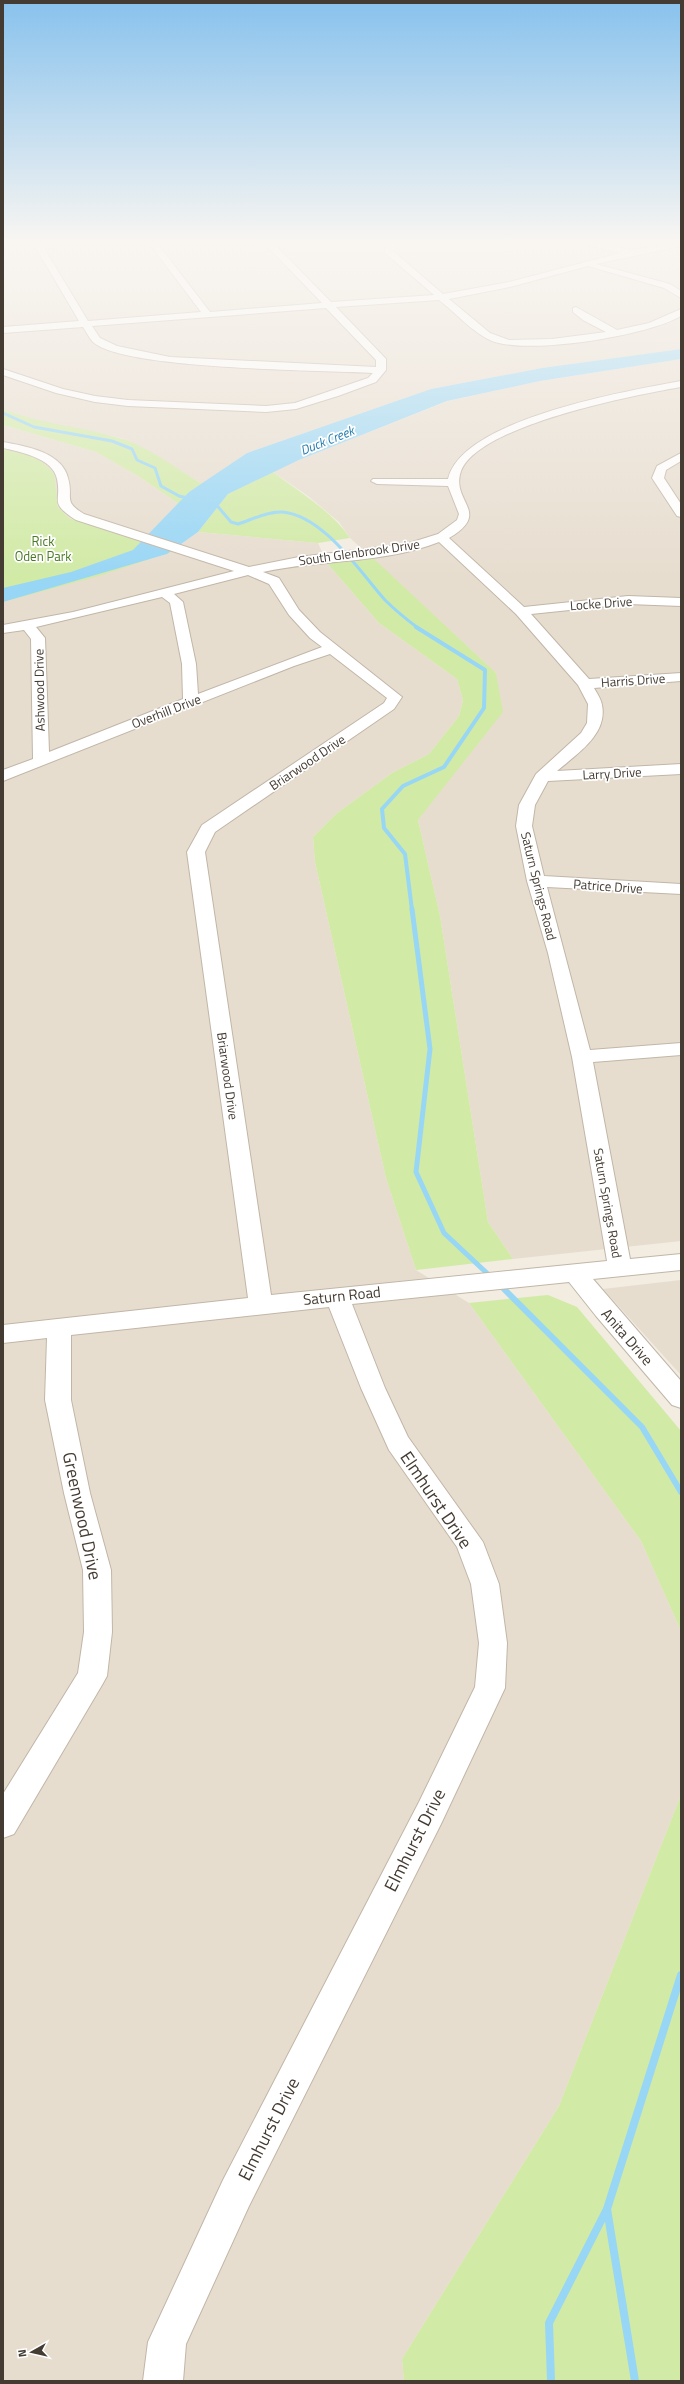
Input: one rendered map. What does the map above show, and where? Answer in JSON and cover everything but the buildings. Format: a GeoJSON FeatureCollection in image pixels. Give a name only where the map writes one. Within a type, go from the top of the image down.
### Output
{"type":"FeatureCollection","features":[{"type":"Feature","properties":{"kind":"street"},"geometry":{"type":"LineString","coordinates":[[143,354],[170,360],[381,370]]}},
{"type":"Feature","properties":{"kind":"street"},"geometry":{"type":"LineString","coordinates":[[3,372],[67,393],[94,399],[128,403],[266,408],[296,406],[313,402],[372,380],[381,370],[380,358],[376,354]]}},
{"type":"Feature","properties":{"kind":"street"},"geometry":{"type":"LineString","coordinates":[[377,481],[454,483],[456,470],[466,458],[479,446],[511,429],[576,407],[681,384]]}},
{"type":"Feature","properties":{"kind":"street"},"geometry":{"type":"LineString","coordinates":[[669,386],[681,392]]}},
{"type":"Feature","properties":{"kind":"street","name":"Briarwood Drive"},"geometry":{"type":"LineString","coordinates":[[3,445],[28,451],[45,459],[57,467],[62,474],[62,502],[71,512],[94,522],[229,566],[251,571],[274,581],[294,612],[331,649],[395,697],[389,706],[208,829],[196,852],[261,1305]]}},
{"type":"Feature","properties":{"kind":"street"},"geometry":{"type":"LineString","coordinates":[[681,456],[661,468],[658,478],[681,513]]}},
{"type":"Feature","properties":{"kind":"street","name":"South Glenbrook Drive"},"geometry":{"type":"LineString","coordinates":[[3,629],[26,625],[251,571],[325,557],[414,545],[441,537],[461,527],[465,519],[465,512],[456,497],[454,483]]}},
{"type":"Feature","properties":{"kind":"street","name":"Saturn Springs Road"},"geometry":{"type":"LineString","coordinates":[[441,537],[522,611],[585,684],[595,704],[595,723],[587,736],[542,777],[527,805],[524,826],[536,881],[557,954],[582,1057],[620,1268]]}},
{"type":"Feature","properties":{"kind":"street"},"geometry":{"type":"LineString","coordinates":[[164,592],[176,602],[189,664],[191,702]]}},
{"type":"Feature","properties":{"kind":"street","name":"Locke Drive"},"geometry":{"type":"LineString","coordinates":[[522,611],[628,600],[681,602]]}},
{"type":"Feature","properties":{"kind":"street","name":"Ashwood Drive"},"geometry":{"type":"LineString","coordinates":[[26,625],[38,638],[41,760]]}},
{"type":"Feature","properties":{"kind":"street","name":"Overhill Drive"},"geometry":{"type":"LineString","coordinates":[[3,776],[289,663],[331,649]]}},
{"type":"Feature","properties":{"kind":"street","name":"Harris Drive"},"geometry":{"type":"LineString","coordinates":[[585,684],[681,677]]}},
{"type":"Feature","properties":{"kind":"street","name":"Larry Drive"},"geometry":{"type":"LineString","coordinates":[[542,777],[681,769]]}},
{"type":"Feature","properties":{"kind":"street","name":"Patrice Drive"},"geometry":{"type":"LineString","coordinates":[[536,881],[652,889],[681,888]]}},
{"type":"Feature","properties":{"kind":"street"},"geometry":{"type":"LineString","coordinates":[[582,1057],[681,1049]]}},
{"type":"Feature","properties":{"kind":"street","name":"Saturn Road"},"geometry":{"type":"LineString","coordinates":[[3,1334],[59,1329],[261,1305],[576,1274],[681,1262]]}},
{"type":"Feature","properties":{"kind":"street","name":"Anita Drive"},"geometry":{"type":"LineString","coordinates":[[576,1274],[604,1310],[681,1398]]}},
{"type":"Feature","properties":{"kind":"street","name":"Elmhurst Drive"},"geometry":{"type":"LineString","coordinates":[[163,2381],[167,2342],[236,2193],[426,1820],[490,1688],[493,1643],[485,1584],[469,1542],[398,1443],[373,1388],[337,1297]]}},
{"type":"Feature","properties":{"kind":"street","name":"Greenwood Drive"},"geometry":{"type":"LineString","coordinates":[[3,1823],[92,1676],[98,1632],[97,1570],[77,1493],[58,1400],[59,1329]]}},
{"type":"Feature","properties":{"kind":"shaded area"},"geometry":{"type":"Polygon","coordinates":[[[3,354],[643,354],[542,368],[431,389],[247,453],[202,484],[154,455],[121,438],[28,419],[3,409],[3,354]]]}},
{"type":"Feature","properties":{"kind":"shaded area"},"geometry":{"type":"Polygon","coordinates":[[[681,359],[681,1241],[513,1259],[488,1222],[440,916],[418,820],[437,793],[496,673],[350,538],[339,522],[308,496],[273,472],[299,460],[448,401],[540,381],[681,359]]]}},
{"type":"Feature","properties":{"kind":"shaded area"},"geometry":{"type":"Polygon","coordinates":[[[3,425],[96,452],[138,476],[179,504],[141,543],[69,518],[58,507],[55,492],[22,453],[3,449],[3,425]]]}},
{"type":"Feature","properties":{"kind":"shaded area"},"geometry":{"type":"Polygon","coordinates":[[[198,532],[318,543],[327,563],[379,623],[457,679],[463,700],[459,716],[429,754],[392,773],[336,814],[313,837],[315,862],[386,1178],[416,1270],[469,1303],[641,1541],[681,1631],[681,1795],[559,2106],[402,2359],[404,2381],[3,2381],[3,602],[167,554],[198,532]]]}},
{"type":"Feature","properties":{"kind":"shaded area"},"geometry":{"type":"Polygon","coordinates":[[[681,1280],[681,1375],[603,1289],[681,1280]]]}},
{"type":"Feature","properties":{"kind":"green space"},"geometry":{"type":"Polygon","coordinates":[[[3,409],[46,422],[104,434],[129,441],[151,452],[202,484],[189,492],[179,504],[138,476],[96,452],[3,425],[3,409]]]}},
{"type":"Feature","properties":{"kind":"green space","name":"Rick Oden Park"},"geometry":{"type":"Polygon","coordinates":[[[3,449],[22,453],[41,461],[54,473],[58,507],[69,518],[171,552],[102,575],[3,602],[3,449]]]}},
{"type":"Feature","properties":{"kind":"green space"},"geometry":{"type":"Polygon","coordinates":[[[273,472],[324,510],[350,538],[318,543],[198,532],[228,494],[273,472]]]}},
{"type":"Feature","properties":{"kind":"green space"},"geometry":{"type":"Polygon","coordinates":[[[373,558],[496,673],[503,712],[418,820],[440,916],[488,1222],[513,1259],[416,1270],[386,1178],[315,862],[313,837],[336,814],[392,773],[429,754],[459,716],[463,700],[457,679],[379,623],[327,563],[373,558]]]}},
{"type":"Feature","properties":{"kind":"green space"},"geometry":{"type":"Polygon","coordinates":[[[548,1295],[577,1307],[681,1431],[681,1631],[641,1541],[469,1303],[548,1295]]]}},
{"type":"Feature","properties":{"kind":"green space"},"geometry":{"type":"Polygon","coordinates":[[[681,1795],[681,2381],[404,2381],[402,2359],[559,2106],[681,1795]]]}},
{"type":"Feature","properties":{"kind":"water","name":"Duck Creek"},"geometry":{"type":"Polygon","coordinates":[[[643,354],[681,354],[681,359],[540,381],[447,401],[299,460],[228,494],[198,532],[167,554],[3,602],[3,588],[71,572],[133,550],[189,492],[247,453],[431,389],[542,368],[643,354]]]}},
{"type":"Feature","properties":{"kind":"waterway"},"geometry":{"type":"LineString","coordinates":[[3,413],[34,427],[112,441],[132,449],[137,460],[155,468],[161,486],[179,496],[192,499]]}},
{"type":"Feature","properties":{"kind":"waterway"},"geometry":{"type":"LineString","coordinates":[[214,502],[231,522],[238,524],[265,514],[277,512],[297,515],[312,523],[340,547],[385,600],[418,628]]}},
{"type":"Feature","properties":{"kind":"waterway"},"geometry":{"type":"LineString","coordinates":[[412,910],[405,854],[384,828],[382,809],[403,786],[444,767],[484,708],[485,670],[416,627]]}},
{"type":"Feature","properties":{"kind":"waterway"},"geometry":{"type":"LineString","coordinates":[[412,909],[430,1049],[416,1172],[444,1233],[491,1277]]}},
{"type":"Feature","properties":{"kind":"waterway"},"geometry":{"type":"LineString","coordinates":[[499,1284],[642,1427],[681,1492]]}},
{"type":"Feature","properties":{"kind":"waterway"},"geometry":{"type":"LineString","coordinates":[[607,2209],[681,1975]]}},
{"type":"Feature","properties":{"kind":"waterway"},"geometry":{"type":"LineString","coordinates":[[551,2381],[549,2323],[607,2209]]}},
{"type":"Feature","properties":{"kind":"waterway"},"geometry":{"type":"LineString","coordinates":[[607,2209],[635,2381]]}}]}
